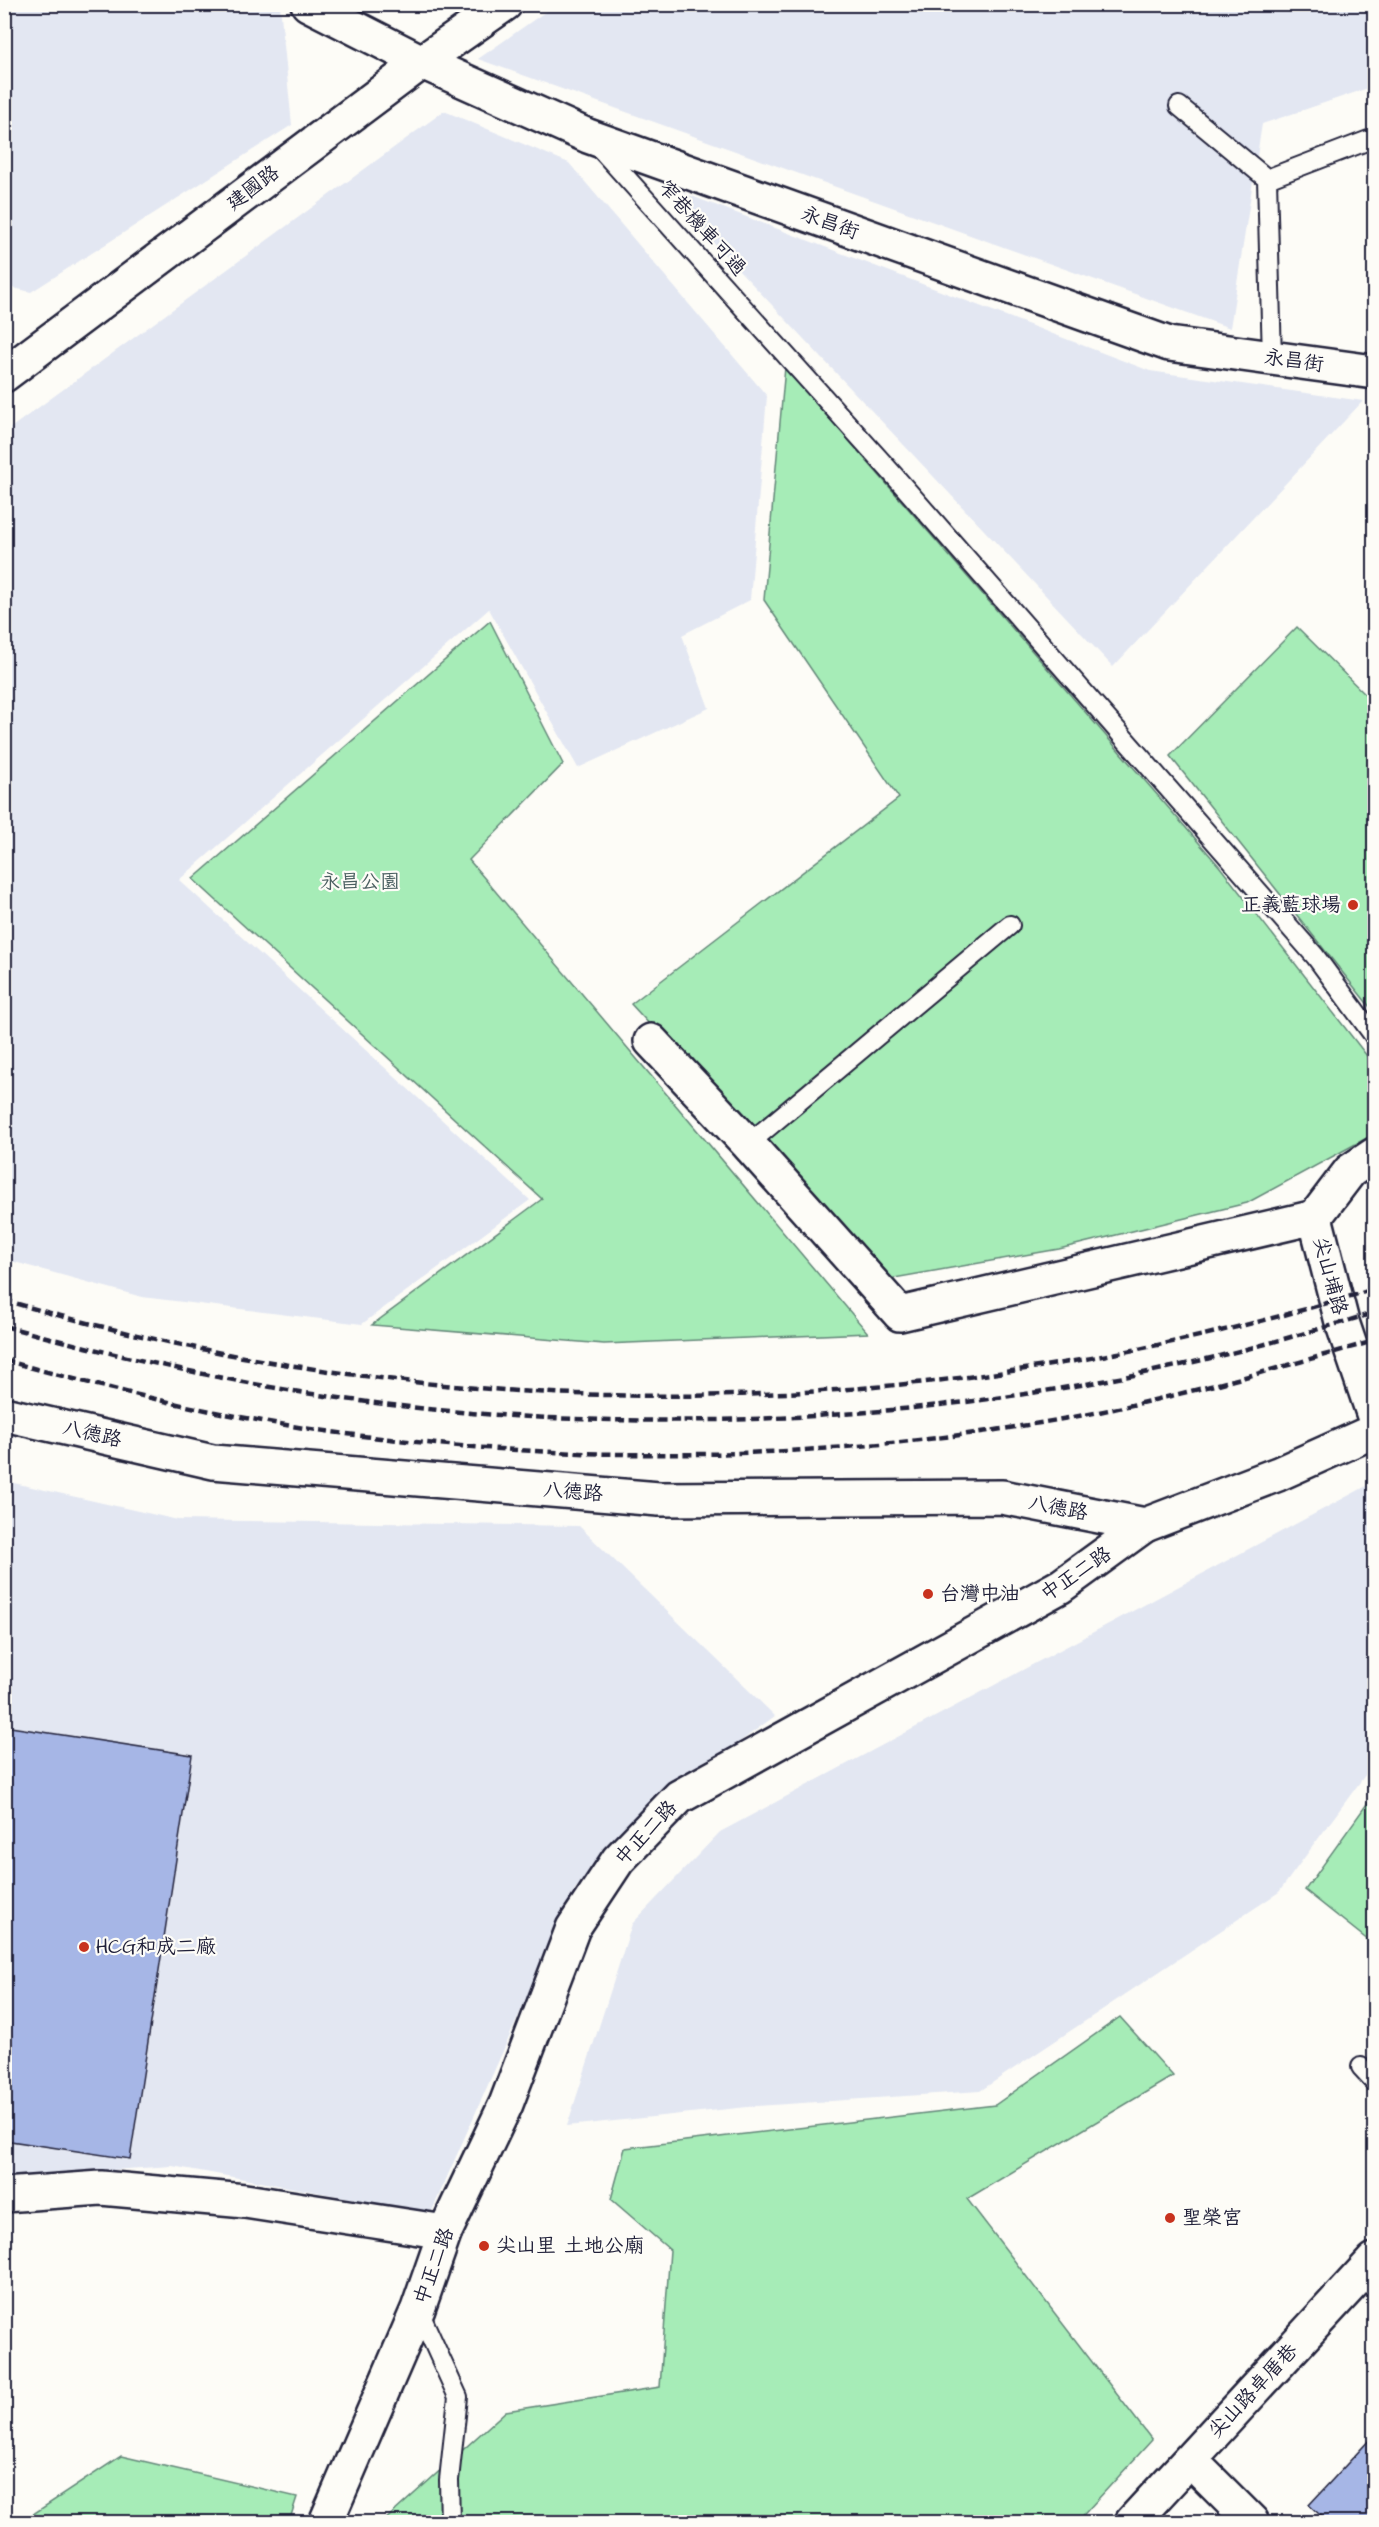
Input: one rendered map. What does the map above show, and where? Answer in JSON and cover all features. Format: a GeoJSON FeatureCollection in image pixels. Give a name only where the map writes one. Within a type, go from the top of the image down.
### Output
{"type":"FeatureCollection","features":[{"type":"Feature","properties":{"kind":"street","name":"永昌街"},"geometry":{"type":"LineString","coordinates":[[308,4],[422,62],[588,136],[1169,344],[1374,372]]}},
{"type":"Feature","properties":{"kind":"street","name":"建國路"},"geometry":{"type":"LineString","coordinates":[[4,375],[422,62],[505,4]]}},
{"type":"Feature","properties":{"kind":"street"},"geometry":{"type":"LineString","coordinates":[[651,1041],[748,1144],[900,1314],[1314,1217]]}},
{"type":"Feature","properties":{"kind":"street","name":"尖山埔路"},"geometry":{"type":"LineString","coordinates":[[1374,1155],[1350,1170],[1314,1217],[1342,1322],[1374,1416]]}},
{"type":"Feature","properties":{"kind":"street","name":"八德路"},"geometry":{"type":"LineString","coordinates":[[4,1414],[213,1462],[659,1498],[1002,1497],[1145,1525]]}},
{"type":"Feature","properties":{"kind":"street","name":"中正二路"},"geometry":{"type":"LineString","coordinates":[[326,2523],[418,2309],[445,2232],[506,2104],[573,1928],[618,1860],[679,1797],[1061,1586],[1145,1525],[1278,1474],[1374,1431]]}},
{"type":"Feature","properties":{"kind":"street"},"geometry":{"type":"LineString","coordinates":[[4,2195],[112,2189],[245,2201],[445,2232]]}},
{"type":"Feature","properties":{"kind":"street","name":"尖山路卓厝巷"},"geometry":{"type":"LineString","coordinates":[[1132,2523],[1374,2259]]}},
{"type":"Feature","properties":{"kind":"street"},"geometry":{"type":"LineString","coordinates":[[1190,2460],[1252,2523]]}},
{"type":"Feature","properties":{"kind":"lane"},"geometry":{"type":"LineString","coordinates":[[1179,106],[1267,179],[1272,358]]}},
{"type":"Feature","properties":{"kind":"lane","name":"窄巷機車可過"},"geometry":{"type":"LineString","coordinates":[[588,136],[782,351],[1314,956],[1374,1036]]}},
{"type":"Feature","properties":{"kind":"lane"},"geometry":{"type":"LineString","coordinates":[[1267,179],[1374,138]]}},
{"type":"Feature","properties":{"kind":"lane"},"geometry":{"type":"LineString","coordinates":[[748,1144],[1010,925]]}},
{"type":"Feature","properties":{"kind":"lane"},"geometry":{"type":"LineString","coordinates":[[1361,2067],[1374,2081]]}},
{"type":"Feature","properties":{"kind":"lane"},"geometry":{"type":"LineString","coordinates":[[418,2309],[458,2397],[449,2480],[450,2523]]}},
{"type":"Feature","properties":{"kind":"shaded area"},"geometry":{"type":"Polygon","coordinates":[[[5,4],[280,5],[292,125],[31,292],[5,286],[5,4]]]}},
{"type":"Feature","properties":{"kind":"shaded area"},"geometry":{"type":"Polygon","coordinates":[[[555,5],[1374,5],[1374,86],[1262,124],[1230,328],[478,59],[555,5]]]}},
{"type":"Feature","properties":{"kind":"shaded area"},"geometry":{"type":"Polygon","coordinates":[[[444,111],[569,163],[767,396],[750,600],[682,635],[709,708],[578,768],[489,609],[179,880],[530,1200],[362,1324],[142,1297],[7,1260],[4,1255],[5,432],[444,111]]]}},
{"type":"Feature","properties":{"kind":"shaded area"},"geometry":{"type":"Polygon","coordinates":[[[681,192],[1150,371],[1363,401],[1113,667],[690,218],[681,192]]]}},
{"type":"Feature","properties":{"kind":"shaded area"},"geometry":{"type":"Polygon","coordinates":[[[5,1481],[178,1520],[579,1526],[775,1716],[659,1800],[575,1889],[431,2213],[172,2166],[5,2177],[5,1481]]]}},
{"type":"Feature","properties":{"kind":"shaded area"},"geometry":{"type":"Polygon","coordinates":[[[1374,1482],[1374,1763],[1279,1892],[980,2091],[757,2106],[567,2126],[632,1924],[720,1832],[1374,1482]]]}},
{"type":"Feature","properties":{"kind":"green space"},"geometry":{"type":"Polygon","coordinates":[[[785,367],[1220,867],[1374,1065],[1374,1134],[1247,1203],[1059,1249],[883,1280],[631,1004],[899,798],[764,600],[785,367]]]}},
{"type":"Feature","properties":{"kind":"green space","name":"永昌公園"},"geometry":{"type":"Polygon","coordinates":[[[490,621],[563,764],[469,860],[868,1333],[604,1344],[372,1325],[542,1199],[193,879],[490,621]]]}},
{"type":"Feature","properties":{"kind":"green space"},"geometry":{"type":"Polygon","coordinates":[[[1297,627],[1374,703],[1374,1012],[1170,756],[1297,627]]]}},
{"type":"Feature","properties":{"kind":"green space"},"geometry":{"type":"Polygon","coordinates":[[[1374,1794],[1374,1945],[1305,1890],[1374,1794]]]}},
{"type":"Feature","properties":{"kind":"green space"},"geometry":{"type":"Polygon","coordinates":[[[1120,2017],[1173,2076],[967,2199],[1152,2440],[1077,2522],[383,2522],[506,2411],[660,2387],[670,2250],[611,2199],[625,2148],[995,2105],[1120,2017]]]}},
{"type":"Feature","properties":{"kind":"green space"},"geometry":{"type":"Polygon","coordinates":[[[121,2456],[297,2497],[289,2522],[21,2522],[121,2456]]]}},
{"type":"Feature","properties":{"kind":"building","name":"HCG和成二廠"},"geometry":{"type":"Polygon","coordinates":[[[4,1726],[192,1755],[130,2159],[4,2140],[4,1726]]]}},
{"type":"Feature","properties":{"kind":"building"},"geometry":{"type":"Polygon","coordinates":[[[1374,2435],[1374,2522],[1328,2522],[1309,2505],[1374,2435]]]}},
{"type":"Feature","properties":{"kind":"railway"},"geometry":{"type":"LineString","coordinates":[[4,1300],[173,1343],[345,1373],[517,1391],[690,1396],[863,1388],[1035,1368],[1205,1335],[1374,1289]]}},
{"type":"Feature","properties":{"kind":"railway"},"geometry":{"type":"LineString","coordinates":[[4,1326],[174,1368],[346,1399],[453,1411],[563,1419],[675,1421],[788,1417],[901,1409],[1013,1396],[1122,1377],[1227,1354],[1374,1313]]}},
{"type":"Feature","properties":{"kind":"railway"},"geometry":{"type":"LineString","coordinates":[[4,1360],[153,1398],[228,1415],[304,1428],[498,1449],[596,1454],[694,1454],[792,1451],[890,1443],[988,1431],[1084,1415],[1157,1399],[1374,1341]]}},
{"type":"Feature","properties":{"kind":"place","name":"正義藍球場"},"geometry":{"type":"Point","coordinates":[1353,905]}},
{"type":"Feature","properties":{"kind":"place","name":"台灣中油"},"geometry":{"type":"Point","coordinates":[928,1594]}},
{"type":"Feature","properties":{"kind":"place","name":"HCG和成二廠"},"geometry":{"type":"Point","coordinates":[84,1947]}},
{"type":"Feature","properties":{"kind":"place","name":"聖榮宮"},"geometry":{"type":"Point","coordinates":[1170,2218]}},
{"type":"Feature","properties":{"kind":"place","name":"尖山里 土地公廟"},"geometry":{"type":"Point","coordinates":[484,2246]}}]}
